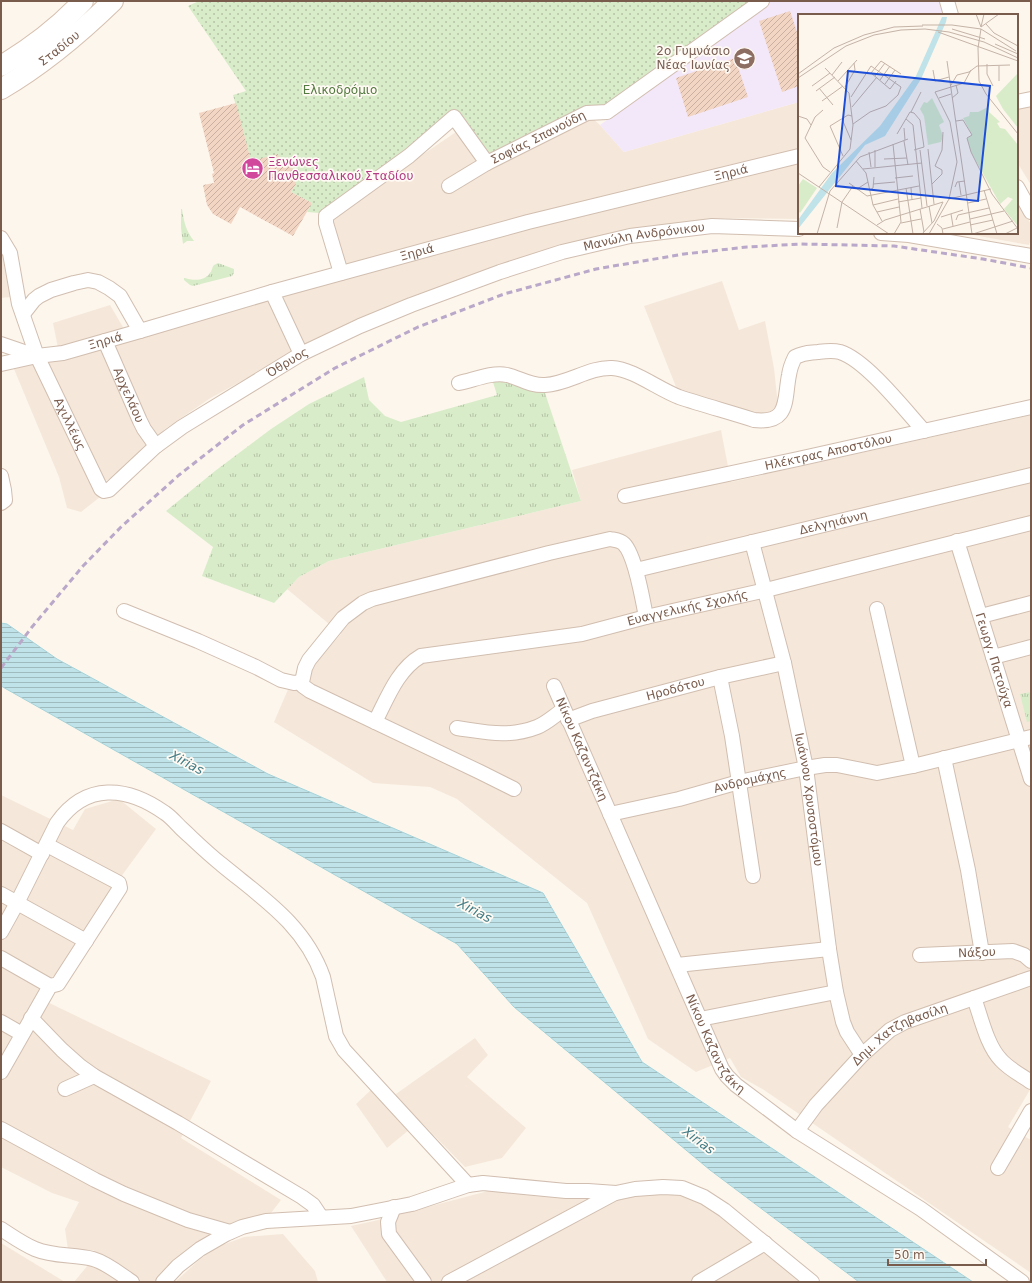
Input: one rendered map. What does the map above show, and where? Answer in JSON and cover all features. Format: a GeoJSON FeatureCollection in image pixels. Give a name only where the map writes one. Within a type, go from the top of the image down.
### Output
{"type":"FeatureCollection","features":[{"type":"Feature","properties":{"kind":"main road","name":"Σταδίου"},"geometry":{"type":"LineString","coordinates":[[1,66],[38,42],[64,20],[83,1]]}},
{"type":"Feature","properties":{"kind":"main road","name":"Σταδίου"},"geometry":{"type":"LineString","coordinates":[[1,90],[47,59],[113,1]]}},
{"type":"Feature","properties":{"kind":"street","name":"Σοφίας Σπανούδη"},"geometry":{"type":"LineString","coordinates":[[341,273],[326,223],[326,216],[409,156],[454,117],[487,164],[587,113],[607,112],[762,1]]}},
{"type":"Feature","properties":{"kind":"street"},"geometry":{"type":"LineString","coordinates":[[947,1],[951,14]]}},
{"type":"Feature","properties":{"kind":"street"},"geometry":{"type":"LineString","coordinates":[[1018,102],[1031,99]]}},
{"type":"Feature","properties":{"kind":"street","name":"Ξηριά"},"geometry":{"type":"LineString","coordinates":[[1,364],[64,352],[105,341],[272,292],[528,222],[798,156]]}},
{"type":"Feature","properties":{"kind":"street"},"geometry":{"type":"LineString","coordinates":[[450,186],[487,164]]}},
{"type":"Feature","properties":{"kind":"street"},"geometry":{"type":"LineString","coordinates":[[1018,189],[1031,212]]}},
{"type":"Feature","properties":{"kind":"street","name":"Μανώλη Ανδρόνικου"},"geometry":{"type":"LineString","coordinates":[[494,274],[562,252],[630,236],[712,226],[798,229]]}},
{"type":"Feature","properties":{"kind":"street"},"geometry":{"type":"LineString","coordinates":[[895,234],[945,238],[1031,256]]}},
{"type":"Feature","properties":{"kind":"street","name":"Αχιλλέως"},"geometry":{"type":"LineString","coordinates":[[1,238],[10,252],[19,304],[37,356],[101,490],[104,491]]}},
{"type":"Feature","properties":{"kind":"street","name":"Όθρυος"},"geometry":{"type":"LineString","coordinates":[[104,491],[109,490],[156,446],[182,427],[301,354],[382,316],[494,274]]}},
{"type":"Feature","properties":{"kind":"street"},"geometry":{"type":"LineString","coordinates":[[23,314],[39,296],[51,290],[88,280],[98,282],[120,296],[140,331]]}},
{"type":"Feature","properties":{"kind":"street"},"geometry":{"type":"LineString","coordinates":[[272,292],[301,354]]}},
{"type":"Feature","properties":{"kind":"street","name":"Αρχελάου"},"geometry":{"type":"LineString","coordinates":[[105,341],[140,421],[156,446]]}},
{"type":"Feature","properties":{"kind":"street"},"geometry":{"type":"LineString","coordinates":[[1,344],[37,356]]}},
{"type":"Feature","properties":{"kind":"street"},"geometry":{"type":"LineString","coordinates":[[459,383],[498,374],[507,375],[537,385],[546,385],[593,371],[614,368],[631,373],[678,396],[754,420],[764,421],[777,417],[786,403],[789,375],[795,357],[803,352],[831,350],[851,357],[861,364],[889,392],[924,431]]}},
{"type":"Feature","properties":{"kind":"street","name":"Ηλέκτρας Αποστόλου"},"geometry":{"type":"LineString","coordinates":[[624,496],[1031,407]]}},
{"type":"Feature","properties":{"kind":"street","name":"Δελγηιάννη"},"geometry":{"type":"LineString","coordinates":[[636,570],[1031,475]]}},
{"type":"Feature","properties":{"kind":"street"},"geometry":{"type":"LineString","coordinates":[[1,476],[5,500],[1,504]]}},
{"type":"Feature","properties":{"kind":"street","name":"Ευαγγελικής Σχολής"},"geometry":{"type":"LineString","coordinates":[[375,722],[396,681],[414,660],[421,656],[582,634],[646,617],[766,590],[1031,523]]}},
{"type":"Feature","properties":{"kind":"street"},"geometry":{"type":"LineString","coordinates":[[514,789],[310,691],[302,682],[305,668],[309,660],[337,624],[352,610],[372,599],[564,549],[610,539],[618,540],[625,544],[636,570],[646,617]]}},
{"type":"Feature","properties":{"kind":"street","name":"Γεωργ. Πατούχα"},"geometry":{"type":"LineString","coordinates":[[957,541],[993,657],[1025,738],[1031,779]]}},
{"type":"Feature","properties":{"kind":"street","name":"Ιωάννου Χρυσοστόμου"},"geometry":{"type":"LineString","coordinates":[[752,542],[766,590],[784,663],[806,768],[829,949],[836,992],[843,1022],[847,1032],[862,1055]]}},
{"type":"Feature","properties":{"kind":"street"},"geometry":{"type":"LineString","coordinates":[[981,616],[1031,603]]}},
{"type":"Feature","properties":{"kind":"street"},"geometry":{"type":"LineString","coordinates":[[876,608],[913,766]]}},
{"type":"Feature","properties":{"kind":"street"},"geometry":{"type":"LineString","coordinates":[[124,611],[198,641],[281,680],[294,683],[302,682]]}},
{"type":"Feature","properties":{"kind":"street"},"geometry":{"type":"LineString","coordinates":[[993,657],[1031,647]]}},
{"type":"Feature","properties":{"kind":"street","name":"Ηροδότου"},"geometry":{"type":"LineString","coordinates":[[456,728],[498,734],[511,734],[537,727],[566,715],[592,711],[720,677],[784,663]]}},
{"type":"Feature","properties":{"kind":"street"},"geometry":{"type":"LineString","coordinates":[[720,677],[732,736],[753,876]]}},
{"type":"Feature","properties":{"kind":"street","name":"Νίκου Καζαντζάκη"},"geometry":{"type":"LineString","coordinates":[[554,686],[722,1069],[727,1076],[752,1098],[797,1131],[921,1209],[1022,1282]]}},
{"type":"Feature","properties":{"kind":"street","name":"Ανδρομάχης"},"geometry":{"type":"LineString","coordinates":[[610,814],[679,799],[739,782],[806,768],[837,765],[878,773],[913,766],[1025,738]]}},
{"type":"Feature","properties":{"kind":"street"},"geometry":{"type":"LineString","coordinates":[[944,758],[968,870],[982,953]]}},
{"type":"Feature","properties":{"kind":"street"},"geometry":{"type":"LineString","coordinates":[[1,932],[63,814],[73,805],[90,796],[103,793],[120,793],[141,799],[166,814],[221,864],[265,899],[291,925],[308,947],[320,968],[336,1036],[344,1050],[468,1185]]}},
{"type":"Feature","properties":{"kind":"street"},"geometry":{"type":"LineString","coordinates":[[1,831],[120,883],[120,888],[58,984],[50,986],[1,958]]}},
{"type":"Feature","properties":{"kind":"street"},"geometry":{"type":"LineString","coordinates":[[1,894],[86,941]]}},
{"type":"Feature","properties":{"kind":"street"},"geometry":{"type":"LineString","coordinates":[[677,966],[829,949]]}},
{"type":"Feature","properties":{"kind":"street","name":"Νάξου"},"geometry":{"type":"LineString","coordinates":[[920,956],[1016,952],[1024,955],[1031,961]]}},
{"type":"Feature","properties":{"kind":"street","name":"Δημ. Χατζηβασίλη"},"geometry":{"type":"LineString","coordinates":[[797,1131],[816,1105],[862,1055],[897,1025],[1031,978]]}},
{"type":"Feature","properties":{"kind":"street"},"geometry":{"type":"LineString","coordinates":[[1,1072],[50,986]]}},
{"type":"Feature","properties":{"kind":"street"},"geometry":{"type":"LineString","coordinates":[[700,1019],[836,992]]}},
{"type":"Feature","properties":{"kind":"street"},"geometry":{"type":"LineString","coordinates":[[974,998],[989,1042],[996,1054],[1005,1064],[1031,1082]]}},
{"type":"Feature","properties":{"kind":"street"},"geometry":{"type":"LineString","coordinates":[[31,1018],[62,1050],[94,1076],[178,1123],[302,1197],[313,1205],[321,1217]]}},
{"type":"Feature","properties":{"kind":"street"},"geometry":{"type":"LineString","coordinates":[[1,1022],[22,1034]]}},
{"type":"Feature","properties":{"kind":"street"},"geometry":{"type":"LineString","coordinates":[[65,1089],[94,1076]]}},
{"type":"Feature","properties":{"kind":"street"},"geometry":{"type":"LineString","coordinates":[[998,1168],[1026,1131],[1031,1111]]}},
{"type":"Feature","properties":{"kind":"street"},"geometry":{"type":"LineString","coordinates":[[1,1129],[96,1180],[136,1199],[188,1220],[230,1232]]}},
{"type":"Feature","properties":{"kind":"street"},"geometry":{"type":"LineString","coordinates":[[163,1282],[178,1266],[200,1249],[242,1226],[266,1221],[351,1216],[412,1204],[468,1185],[489,1183],[551,1190],[616,1193],[668,1187],[690,1190],[716,1204],[812,1282]]}},
{"type":"Feature","properties":{"kind":"street"},"geometry":{"type":"LineString","coordinates":[[449,1282],[616,1193]]}},
{"type":"Feature","properties":{"kind":"street"},"geometry":{"type":"LineString","coordinates":[[394,1207],[388,1222],[389,1234],[424,1282]]}},
{"type":"Feature","properties":{"kind":"street"},"geometry":{"type":"LineString","coordinates":[[1,1229],[36,1249],[55,1254],[98,1261],[112,1268],[132,1282]]}},
{"type":"Feature","properties":{"kind":"street"},"geometry":{"type":"LineString","coordinates":[[699,1282],[765,1243]]}},
{"type":"Feature","properties":{"kind":"shaded area","name":"2ο Γυμνάσιο Νέας Ιωνίας"},"geometry":{"type":"Polygon","coordinates":[[[771,1],[943,1],[946,14],[798,14],[798,102],[624,152],[600,125],[771,1]]]}},
{"type":"Feature","properties":{"kind":"shaded area"},"geometry":{"type":"Polygon","coordinates":[[[798,102],[798,219],[712,218],[671,224],[614,236],[444,288],[360,318],[209,399],[165,429],[152,444],[111,478],[95,487],[100,497],[81,512],[67,508],[59,477],[14,369],[60,358],[53,323],[110,305],[130,339],[346,275],[329,218],[459,130],[591,117],[624,152],[798,102]]]}},
{"type":"Feature","properties":{"kind":"shaded area"},"geometry":{"type":"Polygon","coordinates":[[[1031,103],[1031,185],[1018,164],[1018,106],[1031,103]]]}},
{"type":"Feature","properties":{"kind":"shaded area"},"geometry":{"type":"Polygon","coordinates":[[[1018,197],[1031,225],[1031,239],[1029,245],[968,234],[1018,234],[1018,197]]]}},
{"type":"Feature","properties":{"kind":"shaded area"},"geometry":{"type":"Polygon","coordinates":[[[1,233],[10,297],[1,298],[1,233]]]}},
{"type":"Feature","properties":{"kind":"shaded area"},"geometry":{"type":"Polygon","coordinates":[[[722,281],[739,330],[765,321],[774,368],[778,405],[769,412],[760,415],[678,392],[644,306],[722,281]]]}},
{"type":"Feature","properties":{"kind":"shaded area"},"geometry":{"type":"Polygon","coordinates":[[[1031,415],[1031,1088],[1008,1127],[1031,1140],[1031,1273],[764,1090],[741,1077],[730,1058],[696,1072],[648,1039],[587,903],[457,799],[430,787],[373,783],[274,722],[289,687],[303,694],[315,663],[341,634],[287,589],[299,577],[329,561],[581,501],[572,470],[721,430],[731,482],[1031,415]]]}},
{"type":"Feature","properties":{"kind":"shaded area"},"geometry":{"type":"Polygon","coordinates":[[[1,795],[73,830],[85,809],[119,799],[156,829],[112,889],[56,975],[48,979],[37,997],[211,1081],[181,1138],[281,1200],[268,1217],[157,1282],[74,1282],[98,1253],[93,1250],[68,1250],[65,1229],[79,1202],[52,1193],[1,1167],[1,795]]]}},
{"type":"Feature","properties":{"kind":"shaded area"},"geometry":{"type":"Polygon","coordinates":[[[475,1038],[488,1055],[467,1077],[526,1128],[502,1158],[465,1167],[420,1121],[387,1148],[356,1104],[372,1089],[386,1101],[475,1038]]]}},
{"type":"Feature","properties":{"kind":"shaded area"},"geometry":{"type":"Polygon","coordinates":[[[492,1190],[664,1191],[678,1194],[702,1203],[754,1238],[802,1282],[387,1282],[351,1226],[492,1190]]]}},
{"type":"Feature","properties":{"kind":"shaded area"},"geometry":{"type":"Polygon","coordinates":[[[283,1234],[315,1271],[318,1282],[175,1282],[200,1259],[217,1247],[244,1237],[283,1234]]]}},
{"type":"Feature","properties":{"kind":"shaded area"},"geometry":{"type":"Polygon","coordinates":[[[1,1243],[65,1282],[1,1282],[1,1243]]]}},
{"type":"Feature","properties":{"kind":"green space","name":"Ελικοδρόμιο"},"geometry":{"type":"Polygon","coordinates":[[[199,1],[756,1],[606,109],[488,159],[453,113],[395,159],[320,213],[307,212],[312,203],[291,192],[296,184],[281,165],[251,161],[233,95],[246,91],[188,6],[199,1]]]}},
{"type":"Feature","properties":{"kind":"green space"},"geometry":{"type":"Polygon","coordinates":[[[181,209],[187,230],[194,241],[187,241],[183,244],[181,228],[181,209]]]}},
{"type":"Feature","properties":{"kind":"green space"},"geometry":{"type":"Polygon","coordinates":[[[218,263],[234,269],[232,276],[193,286],[184,280],[184,278],[195,280],[205,278],[211,272],[214,265],[218,263]]]}},
{"type":"Feature","properties":{"kind":"green space"},"geometry":{"type":"Polygon","coordinates":[[[364,377],[369,400],[385,416],[401,422],[497,395],[492,379],[544,390],[581,501],[329,561],[299,577],[274,603],[202,576],[213,547],[166,511],[215,471],[271,429],[309,404],[364,377]]]}},
{"type":"Feature","properties":{"kind":"green space"},"geometry":{"type":"Polygon","coordinates":[[[1031,692],[1031,721],[1027,722],[1020,694],[1031,692]]]}},
{"type":"Feature","properties":{"kind":"water","name":"Xirias"},"geometry":{"type":"Polygon","coordinates":[[[1,623],[7,624],[57,659],[268,774],[543,893],[642,1062],[973,1282],[859,1282],[710,1170],[514,1007],[457,944],[1,686],[1,623]]]}},
{"type":"Feature","properties":{"kind":"building"},"geometry":{"type":"Polygon","coordinates":[[[790,11],[798,35],[798,86],[782,92],[759,21],[790,11]]]}},
{"type":"Feature","properties":{"kind":"building"},"geometry":{"type":"Polygon","coordinates":[[[735,58],[748,97],[688,117],[676,78],[735,58]]]}},
{"type":"Feature","properties":{"kind":"building","name":"Ξενώνες Πανθεσσαλικού Σταδίου"},"geometry":{"type":"Polygon","coordinates":[[[236,103],[251,161],[278,154],[281,165],[291,163],[296,184],[291,192],[312,203],[293,236],[240,207],[231,224],[213,214],[207,205],[203,185],[214,183],[212,174],[214,173],[199,113],[236,103]]]}},
{"type":"Feature","properties":{"kind":"railway"},"geometry":{"type":"LineString","coordinates":[[1,668],[32,627],[83,566],[121,527],[179,475],[243,425],[335,368],[418,327],[504,294],[596,269],[684,254],[747,247],[801,244],[894,246],[983,259],[1031,268]]}},
{"type":"Feature","properties":{"kind":"place","name":"2ο Γυμνάσιο Νέας Ιωνίας"},"geometry":{"type":"Point","coordinates":[745,58]}},
{"type":"Feature","properties":{"kind":"place","name":"Ξενώνες Πανθεσσαλικού Σταδίου"},"geometry":{"type":"Point","coordinates":[253,169]}}]}
